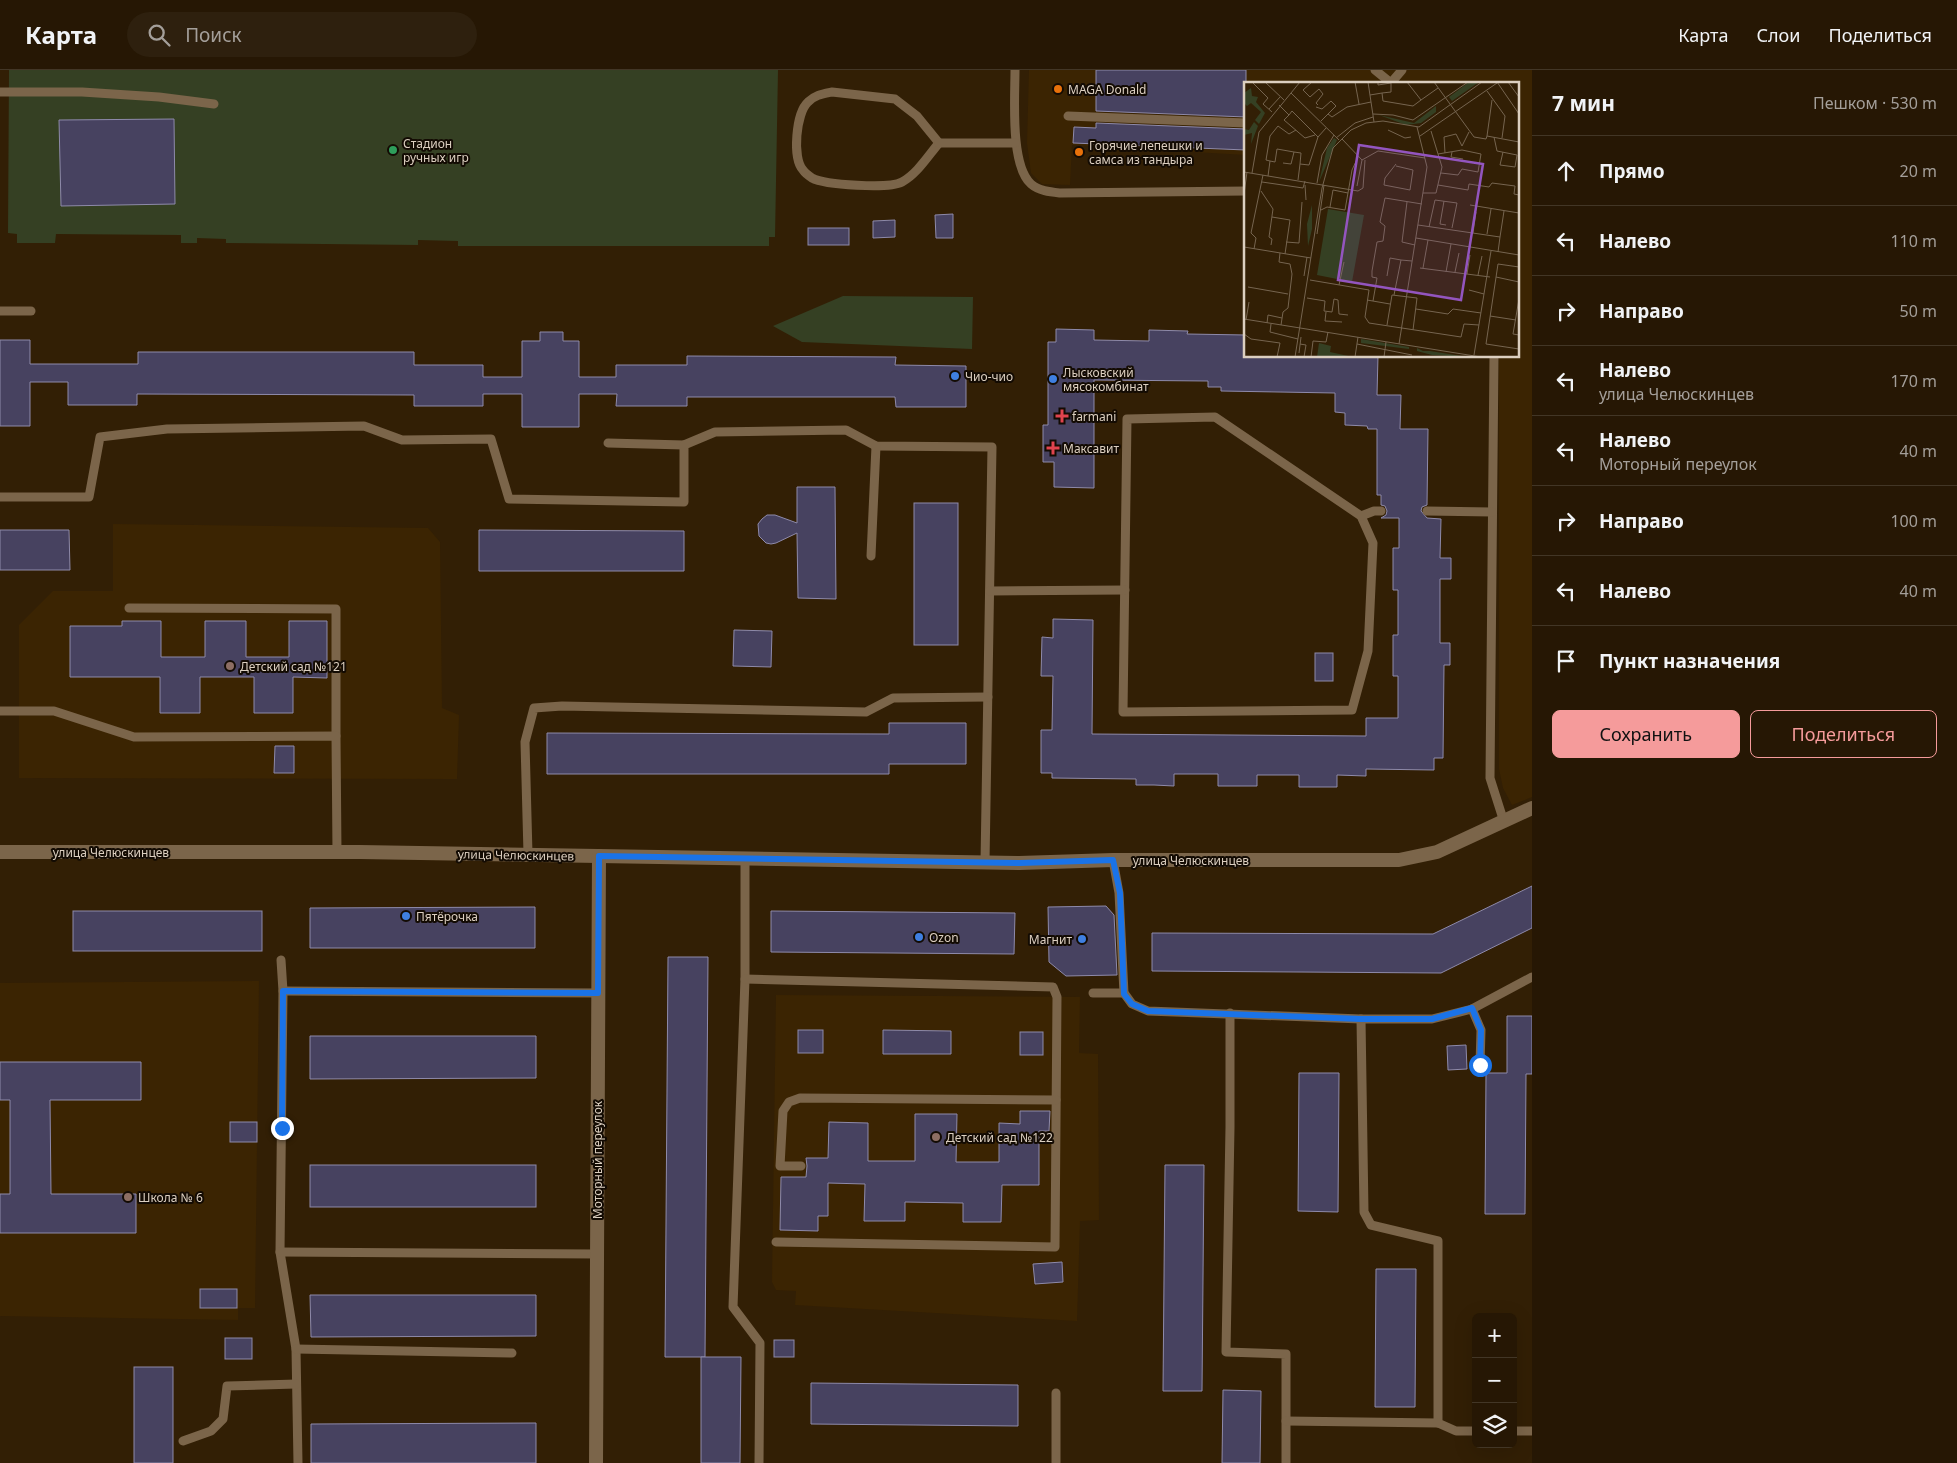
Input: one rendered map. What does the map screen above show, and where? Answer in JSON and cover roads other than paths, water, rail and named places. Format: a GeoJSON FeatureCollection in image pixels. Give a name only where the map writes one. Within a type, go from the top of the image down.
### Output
{"type":"FeatureCollection","features":[{"type":"Feature","properties":{"kind":"street","name":"улица Челюскинцев"},"geometry":{"type":"LineString","coordinates":[[0,852],[528,854],[1019,863],[1113,860],[1399,860],[1437,852],[1532,808]]}},
{"type":"Feature","properties":{"kind":"street","name":"Моторный переулок"},"geometry":{"type":"LineString","coordinates":[[596,1463],[599,856]]}},
{"type":"Feature","properties":{"kind":"lane"},"geometry":{"type":"LineString","coordinates":[[1016,70],[1016,143],[1024,176],[1032,185],[1045,191],[1060,193],[1244,191]]}},
{"type":"Feature","properties":{"kind":"lane"},"geometry":{"type":"LineString","coordinates":[[1375,70],[1390,82]]}},
{"type":"Feature","properties":{"kind":"lane"},"geometry":{"type":"LineString","coordinates":[[1392,82],[1402,70]]}},
{"type":"Feature","properties":{"kind":"lane"},"geometry":{"type":"LineString","coordinates":[[0,92],[82,92],[159,97],[214,104]]}},
{"type":"Feature","properties":{"kind":"lane"},"geometry":{"type":"LineString","coordinates":[[939,143],[916,116],[895,99],[832,92],[818,94],[806,103],[800,114],[797,156],[801,169],[812,178],[843,184],[891,186],[902,182],[911,174],[939,143],[1016,143]]}},
{"type":"Feature","properties":{"kind":"lane"},"geometry":{"type":"LineString","coordinates":[[1068,116],[1244,123]]}},
{"type":"Feature","properties":{"kind":"lane"},"geometry":{"type":"LineString","coordinates":[[0,311],[31,311]]}},
{"type":"Feature","properties":{"kind":"lane"},"geometry":{"type":"LineString","coordinates":[[1494,358],[1490,778],[1504,822]]}},
{"type":"Feature","properties":{"kind":"lane"},"geometry":{"type":"LineString","coordinates":[[1215,417],[1361,516],[1373,543],[1368,651],[1352,710],[1123,712],[1125,590],[1127,418],[1215,417]]}},
{"type":"Feature","properties":{"kind":"lane"},"geometry":{"type":"LineString","coordinates":[[0,497],[89,498],[100,437],[167,429],[364,426],[402,440],[491,438],[509,499],[684,502],[684,445]]}},
{"type":"Feature","properties":{"kind":"lane"},"geometry":{"type":"LineString","coordinates":[[608,443],[684,445],[715,432],[846,430],[876,446],[992,448],[985,862]]}},
{"type":"Feature","properties":{"kind":"lane"},"geometry":{"type":"LineString","coordinates":[[871,556],[876,446]]}},
{"type":"Feature","properties":{"kind":"lane"},"geometry":{"type":"LineString","coordinates":[[1361,516],[1374,511],[1381,511]]}},
{"type":"Feature","properties":{"kind":"lane"},"geometry":{"type":"LineString","coordinates":[[1427,511],[1492,512]]}},
{"type":"Feature","properties":{"kind":"lane"},"geometry":{"type":"LineString","coordinates":[[990,591],[1125,590]]}},
{"type":"Feature","properties":{"kind":"lane"},"geometry":{"type":"LineString","coordinates":[[129,608],[336,610],[337,852]]}},
{"type":"Feature","properties":{"kind":"lane"},"geometry":{"type":"LineString","coordinates":[[528,854],[525,742],[534,708],[562,706],[866,712],[893,698],[988,697]]}},
{"type":"Feature","properties":{"kind":"lane"},"geometry":{"type":"LineString","coordinates":[[0,711],[54,711],[134,737],[336,736]]}},
{"type":"Feature","properties":{"kind":"lane"},"geometry":{"type":"LineString","coordinates":[[745,857],[745,979],[733,1307],[760,1343],[759,1463]]}},
{"type":"Feature","properties":{"kind":"lane"},"geometry":{"type":"LineString","coordinates":[[1113,860],[1120,893],[1124,994],[1132,1004],[1148,1011],[1361,1019],[1432,1019],[1472,1008],[1532,978]]}},
{"type":"Feature","properties":{"kind":"lane"},"geometry":{"type":"LineString","coordinates":[[281,960],[283,991],[280,1252],[296,1349],[298,1463]]}},
{"type":"Feature","properties":{"kind":"lane"},"geometry":{"type":"LineString","coordinates":[[745,979],[1053,987],[1058,997],[1055,1247],[776,1242]]}},
{"type":"Feature","properties":{"kind":"lane"},"geometry":{"type":"LineString","coordinates":[[283,991],[598,993]]}},
{"type":"Feature","properties":{"kind":"lane"},"geometry":{"type":"LineString","coordinates":[[1093,993],[1124,994]]}},
{"type":"Feature","properties":{"kind":"lane"},"geometry":{"type":"LineString","coordinates":[[1472,1008],[1481,1030],[1480,1065]]}},
{"type":"Feature","properties":{"kind":"lane"},"geometry":{"type":"LineString","coordinates":[[1230,1013],[1226,1352],[1286,1354],[1286,1463]]}},
{"type":"Feature","properties":{"kind":"lane"},"geometry":{"type":"LineString","coordinates":[[1361,1019],[1364,1212],[1371,1225],[1438,1242],[1438,1424]]}},
{"type":"Feature","properties":{"kind":"lane"},"geometry":{"type":"LineString","coordinates":[[801,1166],[780,1166],[783,1111],[789,1102],[800,1098],[1056,1100]]}},
{"type":"Feature","properties":{"kind":"lane"},"geometry":{"type":"LineString","coordinates":[[280,1252],[596,1254]]}},
{"type":"Feature","properties":{"kind":"lane"},"geometry":{"type":"LineString","coordinates":[[296,1349],[512,1353]]}},
{"type":"Feature","properties":{"kind":"lane"},"geometry":{"type":"LineString","coordinates":[[183,1441],[211,1431],[223,1419],[227,1386],[296,1384]]}},
{"type":"Feature","properties":{"kind":"lane"},"geometry":{"type":"LineString","coordinates":[[1056,1393],[1056,1463]]}},
{"type":"Feature","properties":{"kind":"lane"},"geometry":{"type":"LineString","coordinates":[[1286,1421],[1438,1424],[1456,1431],[1472,1431]]}},
{"type":"Feature","properties":{"kind":"lane"},"geometry":{"type":"LineString","coordinates":[[1517,1431],[1532,1431]]}},
{"type":"Feature","properties":{"kind":"place","name":"MAGA Donald"},"geometry":{"type":"Point","coordinates":[1058,89]}},
{"type":"Feature","properties":{"kind":"place","name":"Стадион ручных игр"},"geometry":{"type":"Point","coordinates":[393,150]}},
{"type":"Feature","properties":{"kind":"place","name":"Горячие лепешки и самса из тандыра"},"geometry":{"type":"Point","coordinates":[1079,152]}},
{"type":"Feature","properties":{"kind":"place","name":"Чио-чио"},"geometry":{"type":"Point","coordinates":[955,376]}},
{"type":"Feature","properties":{"kind":"place","name":"Лысковский мясокомбинат"},"geometry":{"type":"Point","coordinates":[1053,379]}},
{"type":"Feature","properties":{"kind":"place","name":"farmani"},"geometry":{"type":"Point","coordinates":[1062,416]}},
{"type":"Feature","properties":{"kind":"place","name":"Максавит"},"geometry":{"type":"Point","coordinates":[1053,448]}},
{"type":"Feature","properties":{"kind":"place","name":"Детский сад №121"},"geometry":{"type":"Point","coordinates":[230,666]}},
{"type":"Feature","properties":{"kind":"place","name":"Пятёрочка"},"geometry":{"type":"Point","coordinates":[406,916]}},
{"type":"Feature","properties":{"kind":"place","name":"Ozon"},"geometry":{"type":"Point","coordinates":[919,937]}},
{"type":"Feature","properties":{"kind":"place","name":"Магнит"},"geometry":{"type":"Point","coordinates":[1082,939]}},
{"type":"Feature","properties":{"kind":"place","name":"Детский сад №122"},"geometry":{"type":"Point","coordinates":[936,1137]}},
{"type":"Feature","properties":{"kind":"place","name":"Школа № 6"},"geometry":{"type":"Point","coordinates":[128,1197]}}]}
